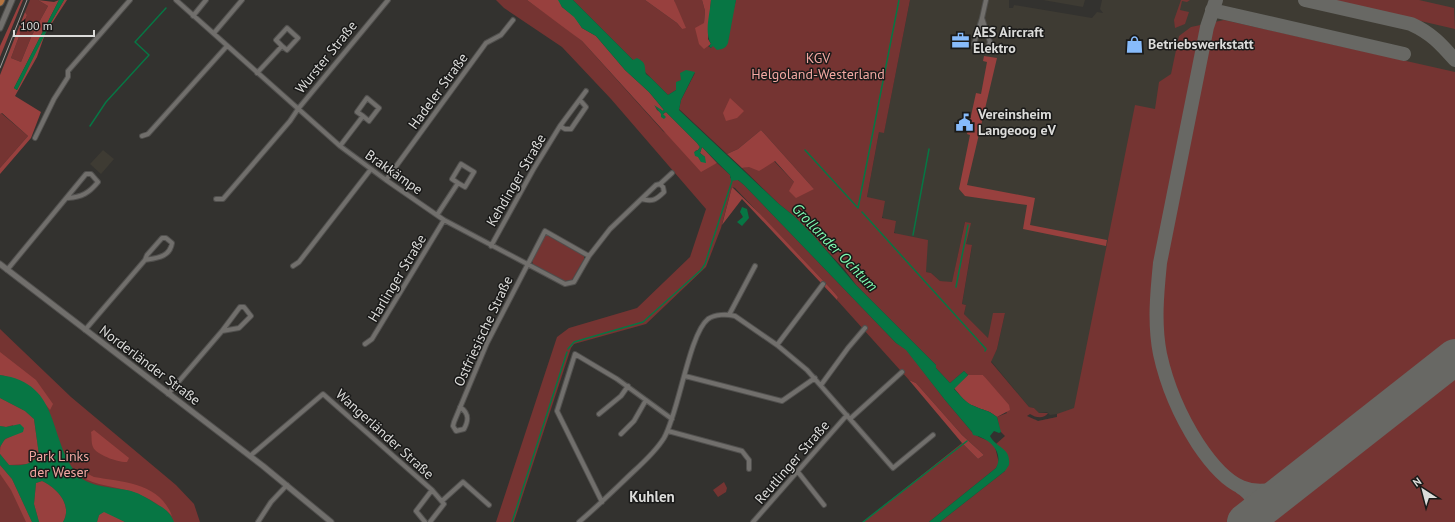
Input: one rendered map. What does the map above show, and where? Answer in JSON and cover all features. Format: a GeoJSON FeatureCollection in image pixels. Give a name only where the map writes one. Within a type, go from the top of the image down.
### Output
{"type":"FeatureCollection","features":[{"type":"Feature","properties":{"kind":"street"},"geometry":{"type":"LineString","coordinates":[[0,28],[12,0]]}},
{"type":"Feature","properties":{"kind":"street"},"geometry":{"type":"LineString","coordinates":[[35,138],[54,99],[68,77],[68,71],[130,0]]}},
{"type":"Feature","properties":{"kind":"street","name":"Brakkämpe"},"geometry":{"type":"LineString","coordinates":[[176,0],[340,146],[444,220],[490,246],[568,285],[576,280],[589,256]]}},
{"type":"Feature","properties":{"kind":"street"},"geometry":{"type":"LineString","coordinates":[[193,16],[206,0]]}},
{"type":"Feature","properties":{"kind":"street"},"geometry":{"type":"LineString","coordinates":[[214,33],[242,0]]}},
{"type":"Feature","properties":{"kind":"street","name":"Wurster Straße"},"geometry":{"type":"LineString","coordinates":[[216,199],[223,199],[290,121],[298,109],[388,0]]}},
{"type":"Feature","properties":{"kind":"street"},"geometry":{"type":"LineString","coordinates":[[982,18],[990,42],[987,51],[978,50],[974,44],[986,0]]}},
{"type":"Feature","properties":{"kind":"street","name":"Hadeler Straße"},"geometry":{"type":"LineString","coordinates":[[386,180],[486,43],[501,36],[513,20]]}},
{"type":"Feature","properties":{"kind":"street"},"geometry":{"type":"LineString","coordinates":[[287,28],[298,38],[288,50],[282,46],[276,40],[287,28]]}},
{"type":"Feature","properties":{"kind":"street"},"geometry":{"type":"LineString","coordinates":[[142,136],[148,134],[227,46]]}},
{"type":"Feature","properties":{"kind":"street"},"geometry":{"type":"LineString","coordinates":[[257,73],[282,46]]}},
{"type":"Feature","properties":{"kind":"street","name":"Kehdinger Straße"},"geometry":{"type":"LineString","coordinates":[[490,246],[560,126],[586,91]]}},
{"type":"Feature","properties":{"kind":"street"},"geometry":{"type":"LineString","coordinates":[[367,98],[379,108],[369,121],[363,116],[357,112],[367,98]]}},
{"type":"Feature","properties":{"kind":"street","name":"Kehdinger Straße"},"geometry":{"type":"LineString","coordinates":[[560,126],[565,129],[571,129],[580,119],[586,108],[580,100]]}},
{"type":"Feature","properties":{"kind":"street"},"geometry":{"type":"LineString","coordinates":[[340,146],[363,116]]}},
{"type":"Feature","properties":{"kind":"street"},"geometry":{"type":"LineString","coordinates":[[461,164],[474,172],[465,187],[458,182],[452,179],[461,164]]}},
{"type":"Feature","properties":{"kind":"street"},"geometry":{"type":"LineString","coordinates":[[293,266],[299,262],[371,169]]}},
{"type":"Feature","properties":{"kind":"street"},"geometry":{"type":"LineString","coordinates":[[527,265],[545,231],[589,256],[610,229],[656,184],[660,184],[672,172]]}},
{"type":"Feature","properties":{"kind":"street"},"geometry":{"type":"LineString","coordinates":[[7,270],[68,198],[86,174],[91,174],[97,179],[98,182],[89,192],[84,195],[68,198]]}},
{"type":"Feature","properties":{"kind":"street"},"geometry":{"type":"LineString","coordinates":[[437,215],[458,182]]}},
{"type":"Feature","properties":{"kind":"street"},"geometry":{"type":"LineString","coordinates":[[642,199],[652,201],[657,199],[664,192],[663,187],[660,184]]}},
{"type":"Feature","properties":{"kind":"street","name":"Harlinger Straße"},"geometry":{"type":"LineString","coordinates":[[365,344],[372,339],[444,220]]}},
{"type":"Feature","properties":{"kind":"street"},"geometry":{"type":"LineString","coordinates":[[85,330],[162,238],[166,238],[172,243],[171,247],[162,257],[145,260]]}},
{"type":"Feature","properties":{"kind":"street","name":"Norderländer Straße"},"geometry":{"type":"LineString","coordinates":[[0,264],[250,456],[331,522]]}},
{"type":"Feature","properties":{"kind":"street","name":"Ostfriesische Straße"},"geometry":{"type":"LineString","coordinates":[[460,407],[467,416],[467,421],[464,429],[456,431],[453,426],[460,407],[486,343],[527,265]]}},
{"type":"Feature","properties":{"kind":"street"},"geometry":{"type":"LineString","coordinates":[[729,315],[755,266]]}},
{"type":"Feature","properties":{"kind":"street"},"geometry":{"type":"LineString","coordinates":[[777,345],[823,284]]}},
{"type":"Feature","properties":{"kind":"street"},"geometry":{"type":"LineString","coordinates":[[168,394],[222,331],[240,307],[244,307],[250,312],[251,316],[239,328],[222,331]]}},
{"type":"Feature","properties":{"kind":"street"},"geometry":{"type":"LineString","coordinates":[[579,522],[602,502],[658,446],[668,431],[696,340],[702,327],[712,317],[729,315],[737,317],[777,345],[815,378],[893,468],[932,435]]}},
{"type":"Feature","properties":{"kind":"street"},"geometry":{"type":"LineString","coordinates":[[821,385],[848,348],[865,328]]}},
{"type":"Feature","properties":{"kind":"street"},"geometry":{"type":"LineString","coordinates":[[602,502],[557,411],[575,354],[628,386],[672,419]]}},
{"type":"Feature","properties":{"kind":"street","name":"Reutlinger Straße"},"geometry":{"type":"LineString","coordinates":[[753,522],[849,416],[902,372]]}},
{"type":"Feature","properties":{"kind":"street"},"geometry":{"type":"LineString","coordinates":[[685,376],[782,401],[815,378]]}},
{"type":"Feature","properties":{"kind":"street"},"geometry":{"type":"LineString","coordinates":[[599,414],[621,396],[628,386]]}},
{"type":"Feature","properties":{"kind":"street","name":"Wangerländer Straße"},"geometry":{"type":"LineString","coordinates":[[250,456],[324,394],[432,490]]}},
{"type":"Feature","properties":{"kind":"street"},"geometry":{"type":"LineString","coordinates":[[621,434],[634,420],[646,400]]}},
{"type":"Feature","properties":{"kind":"street"},"geometry":{"type":"LineString","coordinates":[[668,431],[742,451],[749,460],[748,469]]}},
{"type":"Feature","properties":{"kind":"street"},"geometry":{"type":"LineString","coordinates":[[798,472],[824,504]]}},
{"type":"Feature","properties":{"kind":"street"},"geometry":{"type":"LineString","coordinates":[[442,501],[463,482],[489,505]]}},
{"type":"Feature","properties":{"kind":"street"},"geometry":{"type":"LineString","coordinates":[[258,522],[271,502],[287,485]]}},
{"type":"Feature","properties":{"kind":"street"},"geometry":{"type":"LineString","coordinates":[[425,522],[416,511],[432,490],[444,504],[430,522]]}},
{"type":"Feature","properties":{"kind":"shaded area"},"geometry":{"type":"Polygon","coordinates":[[[21,0],[23,0],[0,57],[0,46],[21,0]]]}},
{"type":"Feature","properties":{"kind":"shaded area"},"geometry":{"type":"Polygon","coordinates":[[[38,0],[54,2],[59,0],[14,88],[17,90],[47,29],[64,0],[67,0],[45,34],[37,57],[15,96],[41,112],[31,138],[0,174],[0,168],[28,136],[2,113],[0,114],[0,75],[25,12],[27,15],[11,58],[21,62],[32,35],[48,6],[38,0]]]}},
{"type":"Feature","properties":{"kind":"shaded area"},"geometry":{"type":"Polygon","coordinates":[[[59,0],[64,0],[45,33],[17,90],[14,88],[59,0]]]}},
{"type":"Feature","properties":{"kind":"shaded area"},"geometry":{"type":"Polygon","coordinates":[[[527,0],[559,0],[562,7],[575,17],[582,28],[596,36],[625,70],[649,92],[664,110],[663,111],[655,106],[657,110],[663,114],[666,112],[697,143],[700,147],[695,151],[701,162],[705,157],[700,153],[702,147],[717,163],[701,172],[582,41],[527,0]]]}},
{"type":"Feature","properties":{"kind":"shaded area"},"geometry":{"type":"Polygon","coordinates":[[[558,0],[573,0],[633,60],[637,58],[642,61],[646,74],[668,95],[676,90],[676,82],[681,80],[680,73],[686,70],[695,72],[681,100],[679,110],[813,235],[856,285],[936,365],[936,368],[950,383],[964,371],[968,375],[954,389],[968,403],[997,417],[1001,432],[999,433],[994,431],[990,436],[1006,451],[1008,455],[1009,465],[1005,471],[940,522],[929,522],[996,468],[998,456],[993,446],[984,439],[973,435],[906,350],[896,343],[744,185],[738,180],[731,181],[730,175],[702,147],[700,153],[705,157],[706,163],[701,162],[698,157],[695,156],[694,152],[700,147],[697,143],[666,112],[663,114],[666,117],[664,119],[661,117],[661,114],[654,105],[663,111],[664,110],[649,92],[625,70],[596,36],[582,28],[574,17],[562,7],[558,0]]]}},
{"type":"Feature","properties":{"kind":"shaded area"},"geometry":{"type":"Polygon","coordinates":[[[645,0],[674,0],[686,28],[682,29],[677,23],[645,0]]]}},
{"type":"Feature","properties":{"kind":"shaded area"},"geometry":{"type":"Polygon","coordinates":[[[702,0],[711,0],[708,39],[711,44],[704,49],[699,44],[695,28],[704,23],[705,11],[702,0]]]}},
{"type":"Feature","properties":{"kind":"shaded area"},"geometry":{"type":"Polygon","coordinates":[[[711,0],[736,0],[728,43],[724,48],[717,50],[713,46],[711,48],[709,46],[711,44],[708,34],[708,23],[711,0]]]}},
{"type":"Feature","properties":{"kind":"shaded area"},"geometry":{"type":"Polygon","coordinates":[[[910,0],[1009,0],[1009,8],[1013,8],[1014,5],[1092,18],[1097,12],[1103,13],[1100,9],[1102,0],[1455,0],[1455,522],[1026,428],[1035,419],[1038,421],[1057,417],[1057,414],[1050,415],[1047,412],[1038,413],[1034,408],[1029,407],[991,361],[997,349],[1005,313],[989,339],[964,314],[966,305],[962,304],[972,246],[966,244],[965,222],[952,283],[940,281],[931,273],[926,272],[867,197],[879,132],[884,132],[910,0]]]}},
{"type":"Feature","properties":{"kind":"shaded area"},"geometry":{"type":"Polygon","coordinates":[[[1043,0],[1085,0],[1083,7],[1043,0]]]}},
{"type":"Feature","properties":{"kind":"shaded area"},"geometry":{"type":"Polygon","coordinates":[[[984,56],[997,58],[967,185],[1035,198],[1030,225],[1107,240],[1106,246],[1023,229],[1027,205],[965,196],[959,189],[970,135],[967,134],[976,93],[981,94],[987,62],[983,61],[984,56]]]}},
{"type":"Feature","properties":{"kind":"shaded area"},"geometry":{"type":"Polygon","coordinates":[[[730,98],[744,111],[737,118],[726,121],[723,113],[730,98]]]}},
{"type":"Feature","properties":{"kind":"shaded area"},"geometry":{"type":"Polygon","coordinates":[[[761,130],[814,189],[796,198],[789,191],[794,182],[775,161],[759,171],[749,167],[742,168],[727,154],[738,149],[761,130]]]}},
{"type":"Feature","properties":{"kind":"shaded area"},"geometry":{"type":"Polygon","coordinates":[[[103,150],[114,159],[101,174],[90,164],[103,150]]]}},
{"type":"Feature","properties":{"kind":"shaded area"},"geometry":{"type":"Polygon","coordinates":[[[732,187],[760,214],[832,290],[838,297],[837,300],[742,199],[722,225],[732,187]]]}},
{"type":"Feature","properties":{"kind":"shaded area"},"geometry":{"type":"Polygon","coordinates":[[[742,207],[747,209],[749,218],[742,226],[737,222],[743,217],[740,212],[742,207]]]}},
{"type":"Feature","properties":{"kind":"shaded area"},"geometry":{"type":"Polygon","coordinates":[[[0,352],[36,380],[53,404],[50,410],[40,399],[21,383],[14,379],[0,375],[0,352]]]}},
{"type":"Feature","properties":{"kind":"shaded area"},"geometry":{"type":"Polygon","coordinates":[[[0,375],[20,380],[34,389],[44,402],[69,462],[79,476],[90,483],[131,491],[142,495],[166,510],[174,522],[125,522],[104,512],[99,515],[97,522],[63,522],[66,516],[65,503],[53,488],[42,481],[36,483],[34,504],[39,522],[32,522],[12,479],[0,465],[0,454],[9,465],[29,463],[39,455],[34,419],[25,411],[0,398],[0,375]]]}},
{"type":"Feature","properties":{"kind":"shaded area"},"geometry":{"type":"Polygon","coordinates":[[[968,375],[983,375],[1009,405],[1010,410],[997,417],[965,401],[954,388],[968,375]]]}},
{"type":"Feature","properties":{"kind":"shaded area"},"geometry":{"type":"Polygon","coordinates":[[[909,380],[916,383],[962,435],[984,455],[978,459],[962,443],[909,380]]]}},
{"type":"Feature","properties":{"kind":"shaded area"},"geometry":{"type":"Polygon","coordinates":[[[0,398],[25,411],[34,419],[39,455],[28,464],[9,465],[0,454],[2,443],[12,436],[13,425],[6,427],[0,426],[0,398]]]}},
{"type":"Feature","properties":{"kind":"shaded area"},"geometry":{"type":"Polygon","coordinates":[[[20,424],[24,428],[23,432],[5,439],[0,447],[0,426],[6,427],[20,424]]]}},
{"type":"Feature","properties":{"kind":"shaded area"},"geometry":{"type":"Polygon","coordinates":[[[94,430],[129,458],[127,462],[108,458],[95,450],[92,445],[91,432],[94,430]]]}},
{"type":"Feature","properties":{"kind":"shaded area"},"geometry":{"type":"Polygon","coordinates":[[[0,465],[12,479],[32,522],[26,522],[11,490],[0,474],[0,465]]]}},
{"type":"Feature","properties":{"kind":"shaded area"},"geometry":{"type":"Polygon","coordinates":[[[88,474],[94,477],[128,483],[150,490],[166,505],[172,516],[159,505],[138,494],[92,482],[80,476],[88,474]]]}},
{"type":"Feature","properties":{"kind":"shaded area"},"geometry":{"type":"Polygon","coordinates":[[[42,481],[53,488],[65,503],[66,516],[63,522],[39,522],[34,504],[36,483],[42,481]]]}},
{"type":"Feature","properties":{"kind":"shaded area"},"geometry":{"type":"Polygon","coordinates":[[[104,511],[125,522],[97,522],[99,515],[104,511]]]}},
{"type":"Feature","properties":{"kind":"green space"},"geometry":{"type":"Polygon","coordinates":[[[30,0],[38,0],[48,6],[32,35],[21,62],[11,58],[27,15],[25,12],[30,0]]]}},
{"type":"Feature","properties":{"kind":"green space"},"geometry":{"type":"Polygon","coordinates":[[[496,0],[527,0],[566,28],[582,41],[663,131],[712,165],[717,163],[730,175],[730,178],[738,180],[744,185],[896,343],[906,349],[945,400],[972,432],[989,441],[995,447],[999,463],[996,468],[929,522],[863,522],[962,443],[978,459],[984,455],[962,435],[916,383],[909,380],[837,300],[838,297],[832,290],[735,188],[732,187],[721,228],[706,267],[646,324],[574,344],[571,348],[514,522],[496,522],[557,337],[569,328],[637,308],[690,257],[706,209],[611,99],[562,47],[504,8],[496,0]]]}},
{"type":"Feature","properties":{"kind":"green space","name":"KGV Helgoland-Westerland"},"geometry":{"type":"Polygon","coordinates":[[[573,0],[645,0],[677,23],[682,29],[674,0],[702,0],[705,11],[704,23],[708,46],[711,48],[733,12],[736,0],[910,0],[884,133],[879,132],[867,197],[885,201],[882,218],[896,221],[894,233],[928,240],[926,272],[931,273],[940,281],[952,282],[965,222],[971,223],[966,244],[972,245],[962,304],[966,305],[964,314],[988,338],[993,313],[1005,313],[997,349],[991,362],[1029,407],[1034,408],[1039,413],[1048,413],[1042,417],[1037,417],[1030,414],[1027,416],[1038,421],[1057,417],[1057,414],[1074,408],[1135,105],[1155,109],[1159,82],[1171,74],[1179,36],[1191,27],[1224,20],[1455,72],[1455,522],[940,522],[1005,471],[996,444],[1005,436],[1000,431],[997,417],[1007,413],[983,375],[968,375],[964,371],[950,383],[936,368],[936,365],[856,285],[845,270],[794,216],[779,204],[742,168],[774,161],[794,182],[814,189],[761,130],[738,149],[727,154],[679,109],[681,100],[695,73],[681,80],[676,90],[668,95],[573,0]]]}},
{"type":"Feature","properties":{"kind":"green space"},"geometry":{"type":"Polygon","coordinates":[[[1181,0],[1190,0],[1187,2],[1182,1],[1180,10],[1189,12],[1185,24],[1175,28],[1174,20],[1181,0]]]}},
{"type":"Feature","properties":{"kind":"green space"},"geometry":{"type":"Polygon","coordinates":[[[1330,0],[1419,0],[1454,8],[1455,29],[1330,0]]]}},
{"type":"Feature","properties":{"kind":"green space"},"geometry":{"type":"Polygon","coordinates":[[[1,113],[28,136],[0,168],[0,114],[1,113]]]}},
{"type":"Feature","properties":{"kind":"green space"},"geometry":{"type":"Polygon","coordinates":[[[545,234],[584,256],[584,259],[572,280],[565,281],[533,264],[532,261],[545,234]]]}},
{"type":"Feature","properties":{"kind":"green space","name":"Park Links der Weser"},"geometry":{"type":"Polygon","coordinates":[[[0,329],[71,397],[176,485],[194,504],[200,522],[0,522],[0,329]]]}},
{"type":"Feature","properties":{"kind":"green space"},"geometry":{"type":"Polygon","coordinates":[[[724,482],[727,488],[726,492],[718,497],[713,490],[724,482]]]}},
{"type":"Feature","properties":{"kind":"waterway"},"geometry":{"type":"LineString","coordinates":[[805,150],[858,208],[899,0]]}},
{"type":"Feature","properties":{"kind":"waterway"},"geometry":{"type":"LineString","coordinates":[[90,126],[106,102],[149,55],[135,42],[166,8]]}},
{"type":"Feature","properties":{"kind":"waterway"},"geometry":{"type":"LineString","coordinates":[[913,235],[929,149]]}},
{"type":"Feature","properties":{"kind":"waterway"},"geometry":{"type":"LineString","coordinates":[[568,349],[574,342],[643,322],[701,270],[705,264],[732,181]]}},
{"type":"Feature","properties":{"kind":"waterway"},"geometry":{"type":"LineString","coordinates":[[862,212],[986,349],[985,351]]}},
{"type":"Feature","properties":{"kind":"waterway"},"geometry":{"type":"LineString","coordinates":[[956,287],[968,225]]}},
{"type":"Feature","properties":{"kind":"waterway"},"geometry":{"type":"LineString","coordinates":[[512,522],[567,352]]}},
{"type":"Feature","properties":{"kind":"waterway"},"geometry":{"type":"LineString","coordinates":[[863,522],[967,441]]}},
{"type":"Feature","properties":{"kind":"taxiway"},"geometry":{"type":"LineString","coordinates":[[1216,0],[1207,27],[1160,263],[1157,297],[1158,343],[1166,378],[1185,423],[1208,459],[1219,471],[1230,481],[1254,491],[1268,490],[1284,486],[1301,478]]}},
{"type":"Feature","properties":{"kind":"taxiway"},"geometry":{"type":"LineString","coordinates":[[1305,0],[1411,24],[1435,39],[1455,60]]}},
{"type":"Feature","properties":{"kind":"taxiway"},"geometry":{"type":"LineString","coordinates":[[1212,10],[1404,54]]}},
{"type":"Feature","properties":{"kind":"taxiway"},"geometry":{"type":"LineString","coordinates":[[1240,487],[1249,494],[1255,506],[1254,522]]}},
{"type":"Feature","properties":{"kind":"runway"},"geometry":{"type":"LineString","coordinates":[[1245,522],[1455,357]]}},
{"type":"Feature","properties":{"kind":"tram line"},"geometry":{"type":"LineString","coordinates":[[0,68],[27,0]]}},
{"type":"Feature","properties":{"kind":"place","name":"AES Aircraft Elektro"},"geometry":{"type":"Point","coordinates":[960,40]}},
{"type":"Feature","properties":{"kind":"place","name":"Betriebswerkstatt"},"geometry":{"type":"Point","coordinates":[1135,44]}},
{"type":"Feature","properties":{"kind":"place","name":"Vereinsheim Langeoog eV"},"geometry":{"type":"Point","coordinates":[965,122]}},
{"type":"Feature","properties":{"kind":"district","name":"Kuhlen"},"geometry":{"type":"Point","coordinates":[652,496]}},
{"type":"Feature","properties":{"kind":"water label","name":"Grollander Ochtum"},"geometry":{"type":"Point","coordinates":[835,247]}}]}
